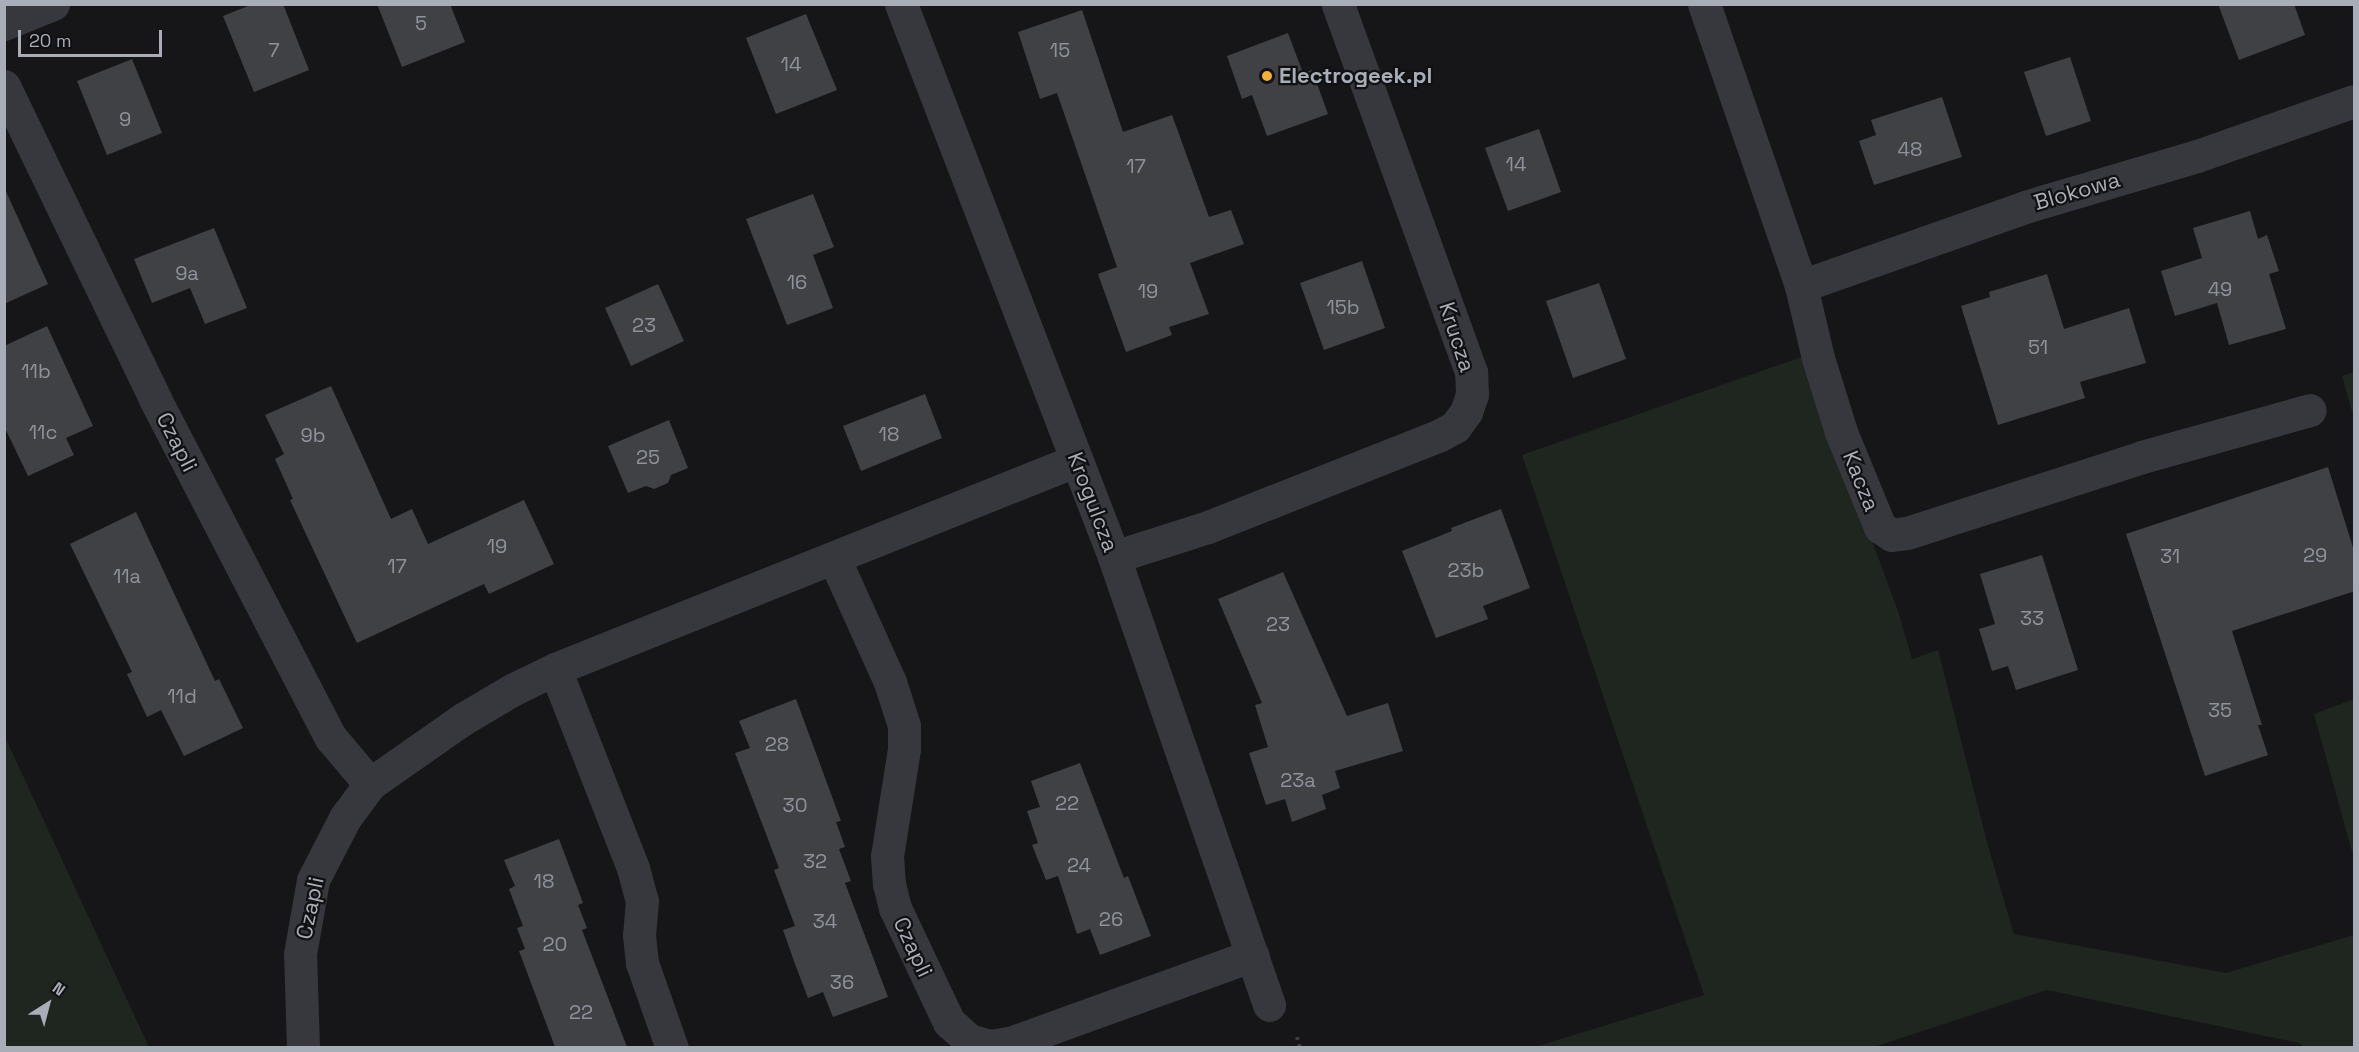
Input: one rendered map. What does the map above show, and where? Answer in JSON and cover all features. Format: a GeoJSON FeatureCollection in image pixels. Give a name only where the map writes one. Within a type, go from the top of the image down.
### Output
{"type":"FeatureCollection","features":[{"type":"Feature","properties":{"kind":"street"},"geometry":{"type":"LineString","coordinates":[[4,24],[53,4]]}},
{"type":"Feature","properties":{"kind":"street","name":"Krogulcza"},"geometry":{"type":"LineString","coordinates":[[900,4],[1114,557],[1269,1005]]}},
{"type":"Feature","properties":{"kind":"street","name":"Krucza"},"geometry":{"type":"LineString","coordinates":[[1114,557],[1208,527],[1440,435],[1455,427],[1466,412],[1472,395],[1471,372],[1338,4]]}},
{"type":"Feature","properties":{"kind":"street","name":"Kacza"},"geometry":{"type":"LineString","coordinates":[[1704,4],[1802,286],[1818,358],[1841,432],[1880,527],[1892,535],[1907,534],[2142,457],[2310,410]]}},
{"type":"Feature","properties":{"kind":"street","name":"Czapli"},"geometry":{"type":"LineString","coordinates":[[4,86],[155,399],[326,728],[350,764],[370,784]]}},
{"type":"Feature","properties":{"kind":"street","name":"Blokowa"},"geometry":{"type":"LineString","coordinates":[[1802,286],[2025,207],[2197,156],[2355,101]]}},
{"type":"Feature","properties":{"kind":"street","name":"Czapli"},"geometry":{"type":"LineString","coordinates":[[303,1047],[300,954],[313,880],[345,818],[370,784],[463,718],[555,669],[1077,460]]}},
{"type":"Feature","properties":{"kind":"street","name":"Czapli"},"geometry":{"type":"LineString","coordinates":[[834,558],[890,682],[904,726],[904,749],[887,856],[889,884],[895,908],[949,1022],[969,1040],[990,1046],[1010,1043],[1253,955]]}},
{"type":"Feature","properties":{"kind":"street"},"geometry":{"type":"LineString","coordinates":[[555,669],[633,868],[642,901],[639,935],[642,963],[672,1047]]}},
{"type":"Feature","properties":{"kind":"shaded area"},"geometry":{"type":"Polygon","coordinates":[[[1804,356],[1899,614],[1912,659],[1938,650],[1988,846],[2014,934],[2226,973],[2354,935],[2354,1047],[2304,1047],[2299,1043],[2047,990],[1874,1047],[1535,1047],[1704,995],[1522,455],[1804,356]]]}},
{"type":"Feature","properties":{"kind":"shaded area"},"geometry":{"type":"Polygon","coordinates":[[[2354,372],[2354,419],[2342,376],[2354,372]]]}},
{"type":"Feature","properties":{"kind":"shaded area"},"geometry":{"type":"Polygon","coordinates":[[[2354,699],[2354,859],[2314,714],[2354,699]]]}},
{"type":"Feature","properties":{"kind":"shaded area"},"geometry":{"type":"Polygon","coordinates":[[[5,737],[149,1047],[5,1047],[5,737]]]}},
{"type":"Feature","properties":{"kind":"building"},"geometry":{"type":"Polygon","coordinates":[[[253,4],[283,4],[309,70],[254,92],[223,16],[253,4]]]}},
{"type":"Feature","properties":{"kind":"building"},"geometry":{"type":"Polygon","coordinates":[[[377,4],[450,4],[465,42],[402,67],[377,4]]]}},
{"type":"Feature","properties":{"kind":"building"},"geometry":{"type":"Polygon","coordinates":[[[2218,4],[2294,4],[2305,35],[2239,60],[2218,4]]]}},
{"type":"Feature","properties":{"kind":"building"},"geometry":{"type":"Polygon","coordinates":[[[1082,10],[1123,132],[1172,115],[1209,217],[1231,210],[1244,244],[1190,263],[1209,314],[1169,327],[1172,335],[1126,352],[1098,274],[1117,267],[1057,93],[1040,99],[1018,32],[1082,10]]]}},
{"type":"Feature","properties":{"kind":"building"},"geometry":{"type":"Polygon","coordinates":[[[806,14],[837,90],[776,114],[746,38],[806,14]]]}},
{"type":"Feature","properties":{"kind":"building"},"geometry":{"type":"Polygon","coordinates":[[[1288,33],[1303,73],[1312,70],[1328,114],[1267,136],[1252,95],[1242,99],[1227,56],[1288,33]]]}},
{"type":"Feature","properties":{"kind":"building"},"geometry":{"type":"Polygon","coordinates":[[[2070,57],[2091,121],[2046,136],[2024,72],[2070,57]]]}},
{"type":"Feature","properties":{"kind":"building"},"geometry":{"type":"Polygon","coordinates":[[[132,59],[162,133],[107,155],[77,81],[132,59]]]}},
{"type":"Feature","properties":{"kind":"building"},"geometry":{"type":"Polygon","coordinates":[[[1942,97],[1962,157],[1874,185],[1859,141],[1876,135],[1871,120],[1942,97]]]}},
{"type":"Feature","properties":{"kind":"building"},"geometry":{"type":"Polygon","coordinates":[[[1539,129],[1561,192],[1508,211],[1485,148],[1539,129]]]}},
{"type":"Feature","properties":{"kind":"building"},"geometry":{"type":"Polygon","coordinates":[[[4,187],[48,284],[4,304],[4,187]]]}},
{"type":"Feature","properties":{"kind":"building"},"geometry":{"type":"Polygon","coordinates":[[[813,194],[834,247],[813,255],[833,308],[787,325],[746,219],[813,194]]]}},
{"type":"Feature","properties":{"kind":"building"},"geometry":{"type":"Polygon","coordinates":[[[2250,211],[2258,239],[2267,235],[2279,271],[2269,274],[2286,329],[2229,345],[2217,303],[2175,316],[2161,271],[2202,258],[2193,228],[2250,211]]]}},
{"type":"Feature","properties":{"kind":"building"},"geometry":{"type":"Polygon","coordinates":[[[214,228],[247,308],[205,324],[190,288],[152,303],[134,259],[214,228]]]}},
{"type":"Feature","properties":{"kind":"building"},"geometry":{"type":"Polygon","coordinates":[[[1362,261],[1385,328],[1324,350],[1300,283],[1362,261]]]}},
{"type":"Feature","properties":{"kind":"building"},"geometry":{"type":"Polygon","coordinates":[[[2047,274],[2064,329],[2129,308],[2146,363],[2080,382],[2085,398],[1998,425],[1961,306],[1990,297],[1989,292],[2047,274]]]}},
{"type":"Feature","properties":{"kind":"building"},"geometry":{"type":"Polygon","coordinates":[[[1599,283],[1626,359],[1573,378],[1546,301],[1599,283]]]}},
{"type":"Feature","properties":{"kind":"building"},"geometry":{"type":"Polygon","coordinates":[[[658,284],[684,341],[631,366],[605,308],[658,284]]]}},
{"type":"Feature","properties":{"kind":"building"},"geometry":{"type":"Polygon","coordinates":[[[47,326],[93,426],[66,438],[74,455],[28,476],[4,426],[4,346],[47,326]]]}},
{"type":"Feature","properties":{"kind":"building"},"geometry":{"type":"Polygon","coordinates":[[[331,386],[391,519],[412,509],[428,544],[524,500],[554,564],[489,594],[484,584],[357,643],[290,500],[293,499],[275,459],[284,454],[265,415],[331,386]]]}},
{"type":"Feature","properties":{"kind":"building"},"geometry":{"type":"Polygon","coordinates":[[[925,394],[942,438],[861,471],[843,426],[925,394]]]}},
{"type":"Feature","properties":{"kind":"building"},"geometry":{"type":"Polygon","coordinates":[[[669,420],[688,468],[671,475],[668,483],[654,489],[646,486],[628,493],[608,446],[669,420]]]}},
{"type":"Feature","properties":{"kind":"building"},"geometry":{"type":"Polygon","coordinates":[[[2328,467],[2355,554],[2355,591],[2232,631],[2262,725],[2258,725],[2268,755],[2205,776],[2126,534],[2328,467]]]}},
{"type":"Feature","properties":{"kind":"building"},"geometry":{"type":"Polygon","coordinates":[[[1501,509],[1530,588],[1483,606],[1488,619],[1436,638],[1402,551],[1452,531],[1451,528],[1501,509]]]}},
{"type":"Feature","properties":{"kind":"building"},"geometry":{"type":"Polygon","coordinates":[[[136,512],[215,681],[219,679],[243,728],[184,756],[161,710],[147,717],[127,674],[132,672],[70,544],[136,512]]]}},
{"type":"Feature","properties":{"kind":"building"},"geometry":{"type":"Polygon","coordinates":[[[2042,555],[2078,670],[2016,690],[2008,666],[1992,671],[1979,629],[1995,624],[1980,574],[2042,555]]]}},
{"type":"Feature","properties":{"kind":"building"},"geometry":{"type":"Polygon","coordinates":[[[1283,572],[1347,716],[1388,703],[1403,751],[1335,771],[1340,788],[1322,795],[1326,809],[1292,822],[1285,799],[1266,805],[1249,753],[1268,747],[1255,705],[1262,703],[1218,599],[1283,572]]]}},
{"type":"Feature","properties":{"kind":"building"},"geometry":{"type":"Polygon","coordinates":[[[796,699],[841,821],[836,822],[845,847],[839,849],[851,881],[845,883],[888,997],[833,1017],[823,992],[808,998],[795,964],[783,930],[795,926],[774,870],[779,868],[735,753],[750,748],[739,721],[796,699]]]}},
{"type":"Feature","properties":{"kind":"building"},"geometry":{"type":"Polygon","coordinates":[[[1080,763],[1124,878],[1128,876],[1151,936],[1100,955],[1090,929],[1077,934],[1058,876],[1046,880],[1032,845],[1038,843],[1027,811],[1040,807],[1031,781],[1080,763]]]}},
{"type":"Feature","properties":{"kind":"building"},"geometry":{"type":"Polygon","coordinates":[[[559,839],[583,903],[578,905],[587,928],[582,930],[627,1047],[555,1047],[519,951],[525,949],[517,928],[523,926],[509,889],[515,886],[504,860],[559,839]]]}},
{"type":"Feature","properties":{"kind":"place","name":"Electrogeek.pl"},"geometry":{"type":"Point","coordinates":[1267,76]}}]}
